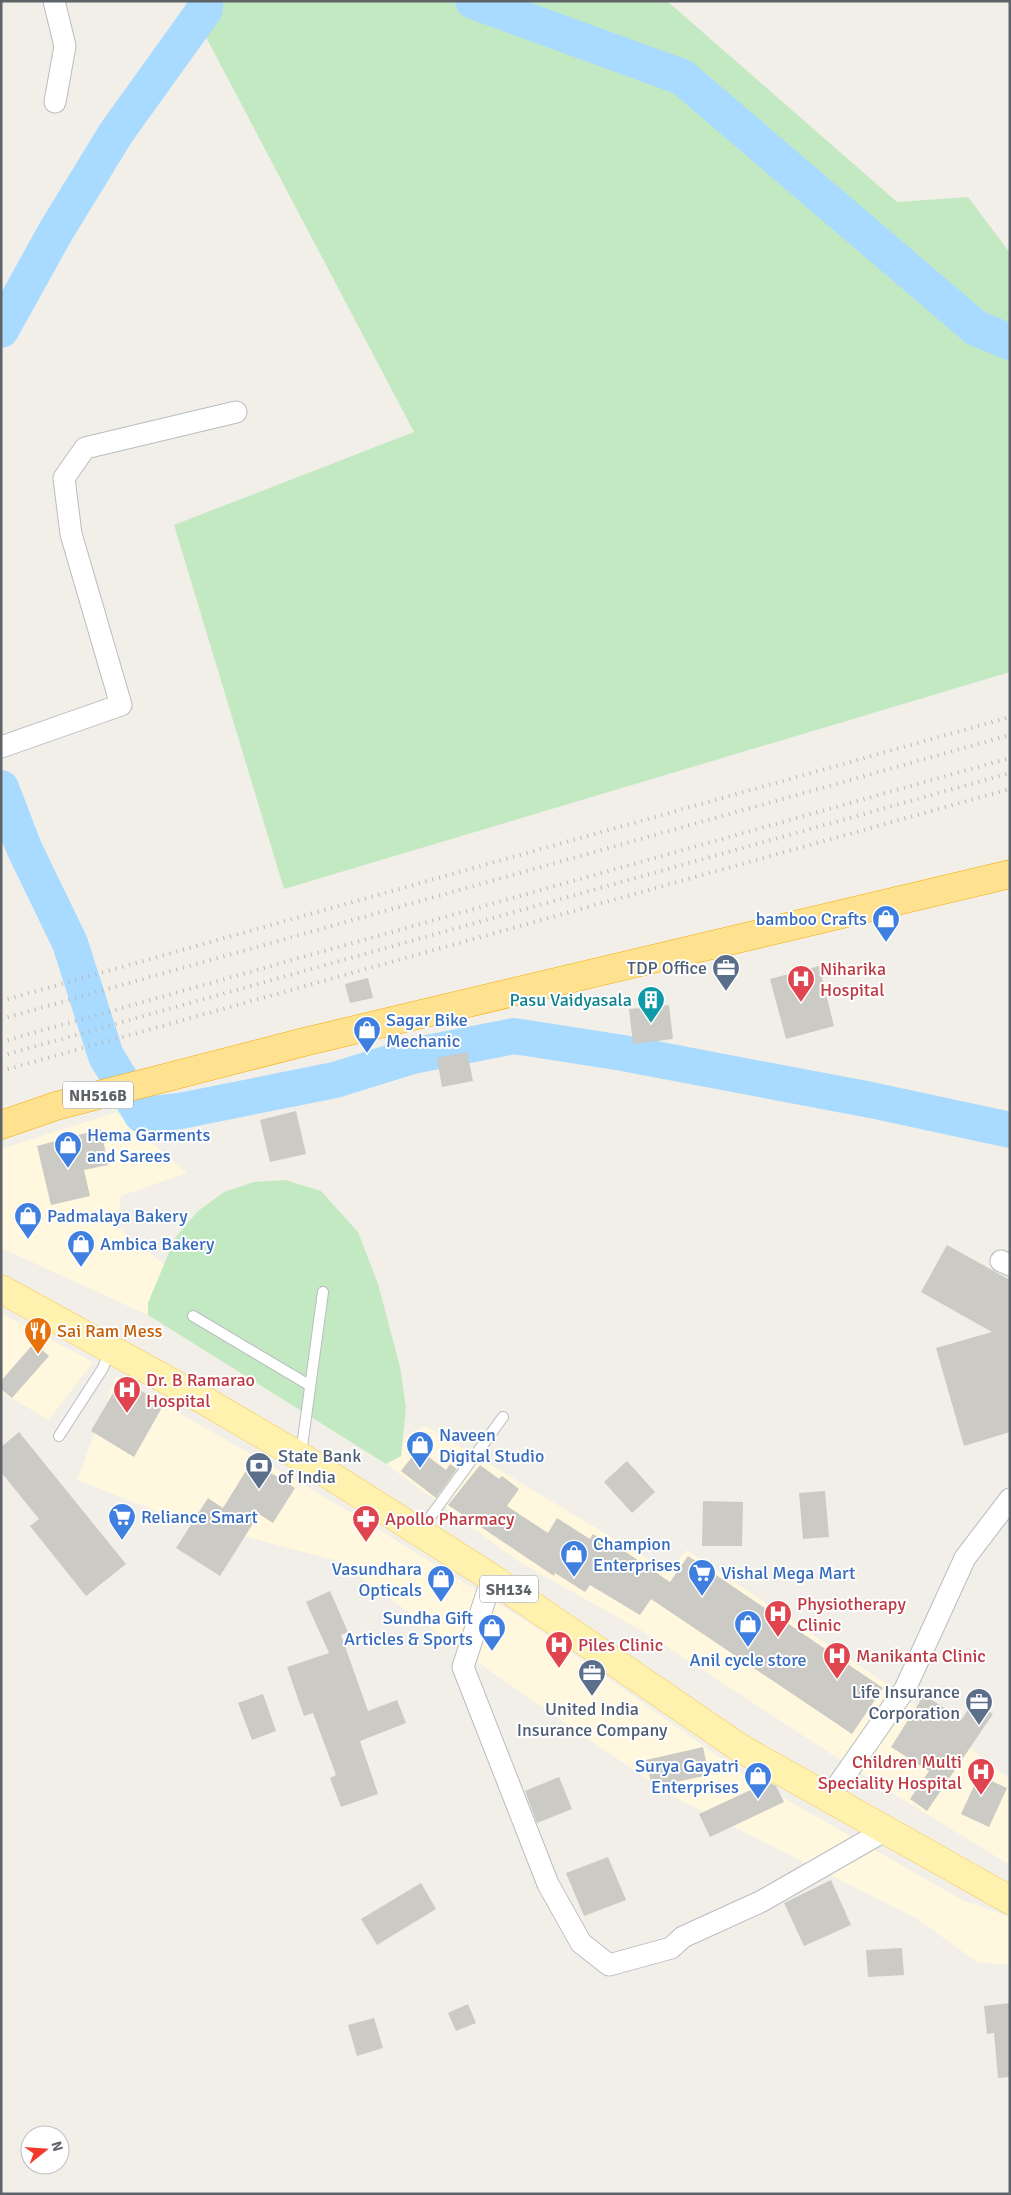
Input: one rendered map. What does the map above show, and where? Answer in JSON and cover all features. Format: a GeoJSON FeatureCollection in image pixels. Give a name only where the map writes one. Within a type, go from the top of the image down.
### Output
{"type":"FeatureCollection","features":[{"type":"Feature","properties":{"kind":"highway","name":"NH516B"},"geometry":{"type":"LineString","coordinates":[[1,1126],[56,1106],[304,1042],[1010,874]]}},
{"type":"Feature","properties":{"kind":"main road","name":"SH134"},"geometry":{"type":"LineString","coordinates":[[1,1289],[207,1402],[300,1458],[492,1578],[740,1748],[1010,1900]]}},
{"type":"Feature","properties":{"kind":"street"},"geometry":{"type":"LineString","coordinates":[[54,1],[65,46],[55,102]]}},
{"type":"Feature","properties":{"kind":"street"},"geometry":{"type":"LineString","coordinates":[[9,744],[120,705],[71,534],[64,478],[85,448],[236,412]]}},
{"type":"Feature","properties":{"kind":"street"},"geometry":{"type":"LineString","coordinates":[[829,1798],[905,1689],[965,1558],[1010,1499]]}},
{"type":"Feature","properties":{"kind":"street"},"geometry":{"type":"LineString","coordinates":[[492,1578],[463,1667],[548,1884],[581,1944],[609,1965],[671,1948],[682,1938],[762,1901],[886,1830]]}},
{"type":"Feature","properties":{"kind":"lane"},"geometry":{"type":"LineString","coordinates":[[300,1458],[323,1292]]}},
{"type":"Feature","properties":{"kind":"lane"},"geometry":{"type":"LineString","coordinates":[[193,1316],[309,1385]]}},
{"type":"Feature","properties":{"kind":"lane"},"geometry":{"type":"LineString","coordinates":[[60,1436],[104,1368],[110,1348]]}},
{"type":"Feature","properties":{"kind":"lane"},"geometry":{"type":"LineString","coordinates":[[419,1532],[503,1418]]}},
{"type":"Feature","properties":{"kind":"shaded area"},"geometry":{"type":"Polygon","coordinates":[[[117,1112],[187,1173],[121,1196],[117,1227],[165,1265],[148,1303],[148,1315],[1,1248],[1,1149],[117,1112]]]}},
{"type":"Feature","properties":{"kind":"shaded area"},"geometry":{"type":"Polygon","coordinates":[[[1,1313],[93,1362],[49,1420],[1,1392],[1,1313]]]}},
{"type":"Feature","properties":{"kind":"shaded area"},"geometry":{"type":"Polygon","coordinates":[[[116,1376],[355,1515],[531,1624],[749,1778],[962,1900],[1010,1917],[1009,1965],[977,1962],[916,1918],[670,1795],[497,1676],[338,1561],[174,1518],[77,1480],[116,1376]]]}},
{"type":"Feature","properties":{"kind":"shaded area"},"geometry":{"type":"Polygon","coordinates":[[[426,1426],[668,1571],[687,1550],[894,1689],[1010,1779],[1010,1865],[876,1783],[644,1632],[521,1563],[386,1464],[401,1456],[404,1436],[426,1426]]]}},
{"type":"Feature","properties":{"kind":"green space"},"geometry":{"type":"Polygon","coordinates":[[[187,1],[667,1],[897,202],[968,197],[1010,253],[1010,672],[284,889],[174,525],[414,432],[187,1]]]}},
{"type":"Feature","properties":{"kind":"green space"},"geometry":{"type":"Polygon","coordinates":[[[285,1180],[321,1191],[358,1232],[378,1284],[400,1367],[406,1407],[401,1456],[386,1464],[148,1315],[148,1303],[175,1238],[198,1211],[224,1192],[254,1182],[285,1180]]]}},
{"type":"Feature","properties":{"kind":"building"},"geometry":{"type":"Polygon","coordinates":[[[819,966],[834,1026],[786,1039],[770,979],[819,966]]]}},
{"type":"Feature","properties":{"kind":"building"},"geometry":{"type":"Polygon","coordinates":[[[368,978],[373,998],[350,1003],[345,984],[368,978]]]}},
{"type":"Feature","properties":{"kind":"building","name":"Pasu Vaidyasala"},"geometry":{"type":"Polygon","coordinates":[[[669,1005],[673,1039],[633,1044],[629,1009],[669,1005]]]}},
{"type":"Feature","properties":{"kind":"building"},"geometry":{"type":"Polygon","coordinates":[[[467,1052],[473,1081],[442,1087],[437,1058],[467,1052]]]}},
{"type":"Feature","properties":{"kind":"building"},"geometry":{"type":"Polygon","coordinates":[[[296,1111],[306,1154],[270,1162],[260,1120],[296,1111]]]}},
{"type":"Feature","properties":{"kind":"building"},"geometry":{"type":"Polygon","coordinates":[[[101,1129],[108,1165],[84,1170],[90,1196],[51,1205],[37,1146],[101,1129]]]}},
{"type":"Feature","properties":{"kind":"building"},"geometry":{"type":"Polygon","coordinates":[[[947,1245],[1010,1280],[1010,1432],[964,1446],[936,1348],[992,1332],[921,1292],[947,1245]]]}},
{"type":"Feature","properties":{"kind":"building"},"geometry":{"type":"Polygon","coordinates":[[[34,1343],[49,1356],[12,1398],[1,1389],[1,1381],[34,1343]]]}},
{"type":"Feature","properties":{"kind":"building"},"geometry":{"type":"Polygon","coordinates":[[[121,1379],[164,1404],[134,1457],[91,1431],[121,1379]]]}},
{"type":"Feature","properties":{"kind":"building"},"geometry":{"type":"Polygon","coordinates":[[[19,1432],[126,1564],[86,1596],[30,1526],[39,1519],[1,1472],[1,1447],[19,1432]]]}},
{"type":"Feature","properties":{"kind":"building"},"geometry":{"type":"Polygon","coordinates":[[[418,1449],[446,1470],[450,1464],[457,1469],[436,1498],[401,1471],[418,1449]]]}},
{"type":"Feature","properties":{"kind":"building"},"geometry":{"type":"Polygon","coordinates":[[[252,1461],[295,1488],[273,1523],[259,1514],[220,1576],[176,1548],[208,1498],[223,1508],[252,1461]]]}},
{"type":"Feature","properties":{"kind":"building"},"geometry":{"type":"Polygon","coordinates":[[[627,1461],[655,1492],[632,1513],[604,1482],[627,1461]]]}},
{"type":"Feature","properties":{"kind":"building"},"geometry":{"type":"Polygon","coordinates":[[[480,1465],[499,1479],[502,1476],[519,1489],[507,1506],[548,1533],[557,1518],[590,1539],[593,1534],[615,1548],[617,1546],[670,1582],[688,1556],[883,1688],[852,1734],[651,1599],[640,1615],[590,1585],[585,1592],[555,1573],[554,1576],[448,1505],[480,1465]]]}},
{"type":"Feature","properties":{"kind":"building"},"geometry":{"type":"Polygon","coordinates":[[[825,1491],[829,1537],[803,1539],[799,1493],[825,1491]]]}},
{"type":"Feature","properties":{"kind":"building"},"geometry":{"type":"Polygon","coordinates":[[[703,1501],[743,1502],[742,1546],[702,1546],[703,1501]]]}},
{"type":"Feature","properties":{"kind":"building"},"geometry":{"type":"Polygon","coordinates":[[[330,1591],[348,1632],[341,1635],[368,1711],[397,1700],[406,1723],[360,1741],[378,1794],[341,1807],[330,1778],[336,1775],[313,1713],[304,1716],[287,1667],[329,1653],[306,1602],[330,1591]]]}},
{"type":"Feature","properties":{"kind":"building"},"geometry":{"type":"Polygon","coordinates":[[[263,1694],[276,1731],[252,1740],[238,1703],[263,1694]]]}},
{"type":"Feature","properties":{"kind":"building"},"geometry":{"type":"Polygon","coordinates":[[[924,1695],[962,1719],[973,1701],[993,1714],[927,1811],[910,1799],[929,1771],[891,1747],[924,1695]]]}},
{"type":"Feature","properties":{"kind":"building"},"geometry":{"type":"Polygon","coordinates":[[[703,1747],[709,1775],[652,1787],[646,1760],[703,1747]]]}},
{"type":"Feature","properties":{"kind":"building"},"geometry":{"type":"Polygon","coordinates":[[[979,1775],[1007,1788],[989,1827],[961,1814],[979,1775]]]}},
{"type":"Feature","properties":{"kind":"building"},"geometry":{"type":"Polygon","coordinates":[[[559,1777],[572,1809],[537,1823],[525,1791],[559,1777]]]}},
{"type":"Feature","properties":{"kind":"building"},"geometry":{"type":"Polygon","coordinates":[[[768,1782],[776,1786],[784,1802],[710,1837],[699,1814],[768,1782]]]}},
{"type":"Feature","properties":{"kind":"building"},"geometry":{"type":"Polygon","coordinates":[[[608,1857],[626,1900],[584,1916],[566,1873],[608,1857]]]}},
{"type":"Feature","properties":{"kind":"building"},"geometry":{"type":"Polygon","coordinates":[[[831,1880],[851,1925],[804,1946],[784,1903],[831,1880]]]}},
{"type":"Feature","properties":{"kind":"building"},"geometry":{"type":"Polygon","coordinates":[[[421,1883],[436,1909],[377,1945],[361,1919],[421,1883]]]}},
{"type":"Feature","properties":{"kind":"building"},"geometry":{"type":"Polygon","coordinates":[[[902,1948],[904,1975],[868,1977],[866,1950],[902,1948]]]}},
{"type":"Feature","properties":{"kind":"building"},"geometry":{"type":"Polygon","coordinates":[[[1010,2003],[1010,2077],[998,2078],[994,2033],[987,2034],[984,2006],[1010,2003]]]}},
{"type":"Feature","properties":{"kind":"building"},"geometry":{"type":"Polygon","coordinates":[[[468,2004],[476,2023],[456,2031],[448,2013],[468,2004]]]}},
{"type":"Feature","properties":{"kind":"building"},"geometry":{"type":"Polygon","coordinates":[[[374,2018],[383,2048],[357,2056],[348,2025],[374,2018]]]}},
{"type":"Feature","properties":{"kind":"waterway"},"geometry":{"type":"LineString","coordinates":[[1,330],[56,231],[116,133],[205,9],[205,1]]}},
{"type":"Feature","properties":{"kind":"waterway"},"geometry":{"type":"LineString","coordinates":[[473,1],[682,77],[976,328],[1010,342]]}},
{"type":"Feature","properties":{"kind":"waterway"},"geometry":{"type":"LineString","coordinates":[[1,788],[24,848],[70,943],[106,1056],[142,1115],[180,1111],[335,1080],[412,1056],[514,1036],[623,1053],[871,1100],[1010,1130]]}},
{"type":"Feature","properties":{"kind":"railway"},"geometry":{"type":"LineString","coordinates":[[1,1001],[1010,717]]}},
{"type":"Feature","properties":{"kind":"railway"},"geometry":{"type":"LineString","coordinates":[[1,1019],[1010,735]]}},
{"type":"Feature","properties":{"kind":"railway"},"geometry":{"type":"LineString","coordinates":[[1,1042],[1010,758]]}},
{"type":"Feature","properties":{"kind":"railway"},"geometry":{"type":"LineString","coordinates":[[1,1056],[1010,773]]}},
{"type":"Feature","properties":{"kind":"railway"},"geometry":{"type":"LineString","coordinates":[[1,1071],[1010,789]]}},
{"type":"Feature","properties":{"kind":"place","name":"bamboo Crafts"},"geometry":{"type":"Point","coordinates":[886,943]}},
{"type":"Feature","properties":{"kind":"place","name":"TDP Office"},"geometry":{"type":"Point","coordinates":[726,992]}},
{"type":"Feature","properties":{"kind":"place","name":"Niharika Hospital"},"geometry":{"type":"Point","coordinates":[801,1003]}},
{"type":"Feature","properties":{"kind":"place","name":"Pasu Vaidyasala"},"geometry":{"type":"Point","coordinates":[651,1024]}},
{"type":"Feature","properties":{"kind":"place","name":"Sagar Bike Mechanic"},"geometry":{"type":"Point","coordinates":[367,1054]}},
{"type":"Feature","properties":{"kind":"place","name":"Hema Garments and Sarees"},"geometry":{"type":"Point","coordinates":[68,1169]}},
{"type":"Feature","properties":{"kind":"place","name":"Padmalaya Bakery"},"geometry":{"type":"Point","coordinates":[28,1240]}},
{"type":"Feature","properties":{"kind":"place","name":"Ambica Bakery"},"geometry":{"type":"Point","coordinates":[81,1268]}},
{"type":"Feature","properties":{"kind":"place","name":"Sai Ram Mess"},"geometry":{"type":"Point","coordinates":[38,1355]}},
{"type":"Feature","properties":{"kind":"place","name":"Dr. B Ramarao Hospital"},"geometry":{"type":"Point","coordinates":[127,1414]}},
{"type":"Feature","properties":{"kind":"place","name":"Naveen Digital Studio"},"geometry":{"type":"Point","coordinates":[420,1469]}},
{"type":"Feature","properties":{"kind":"place","name":"State Bank of India"},"geometry":{"type":"Point","coordinates":[259,1490]}},
{"type":"Feature","properties":{"kind":"place","name":"Reliance Smart"},"geometry":{"type":"Point","coordinates":[122,1541]}},
{"type":"Feature","properties":{"kind":"place","name":"Apollo Pharmacy"},"geometry":{"type":"Point","coordinates":[366,1543]}},
{"type":"Feature","properties":{"kind":"place","name":"Champion Enterprises"},"geometry":{"type":"Point","coordinates":[574,1578]}},
{"type":"Feature","properties":{"kind":"place","name":"Vishal Mega Mart"},"geometry":{"type":"Point","coordinates":[702,1597]}},
{"type":"Feature","properties":{"kind":"place","name":"Vasundhara Opticals"},"geometry":{"type":"Point","coordinates":[441,1603]}},
{"type":"Feature","properties":{"kind":"place","name":"Physiotherapy Clinic"},"geometry":{"type":"Point","coordinates":[778,1638]}},
{"type":"Feature","properties":{"kind":"place","name":"Anil cycle store"},"geometry":{"type":"Point","coordinates":[748,1648]}},
{"type":"Feature","properties":{"kind":"place","name":"Sundha Gift Articles & Sports"},"geometry":{"type":"Point","coordinates":[492,1652]}},
{"type":"Feature","properties":{"kind":"place","name":"Piles Clinic"},"geometry":{"type":"Point","coordinates":[559,1669]}},
{"type":"Feature","properties":{"kind":"place","name":"Manikanta Clinic"},"geometry":{"type":"Point","coordinates":[837,1680]}},
{"type":"Feature","properties":{"kind":"place","name":"United India Insurance Company"},"geometry":{"type":"Point","coordinates":[592,1697]}},
{"type":"Feature","properties":{"kind":"place","name":"Life Insurance Corporation"},"geometry":{"type":"Point","coordinates":[979,1726]}},
{"type":"Feature","properties":{"kind":"place","name":"Children Multi Speciality Hospital"},"geometry":{"type":"Point","coordinates":[981,1796]}},
{"type":"Feature","properties":{"kind":"place","name":"Surya Gayatri Enterprises"},"geometry":{"type":"Point","coordinates":[758,1800]}}]}
